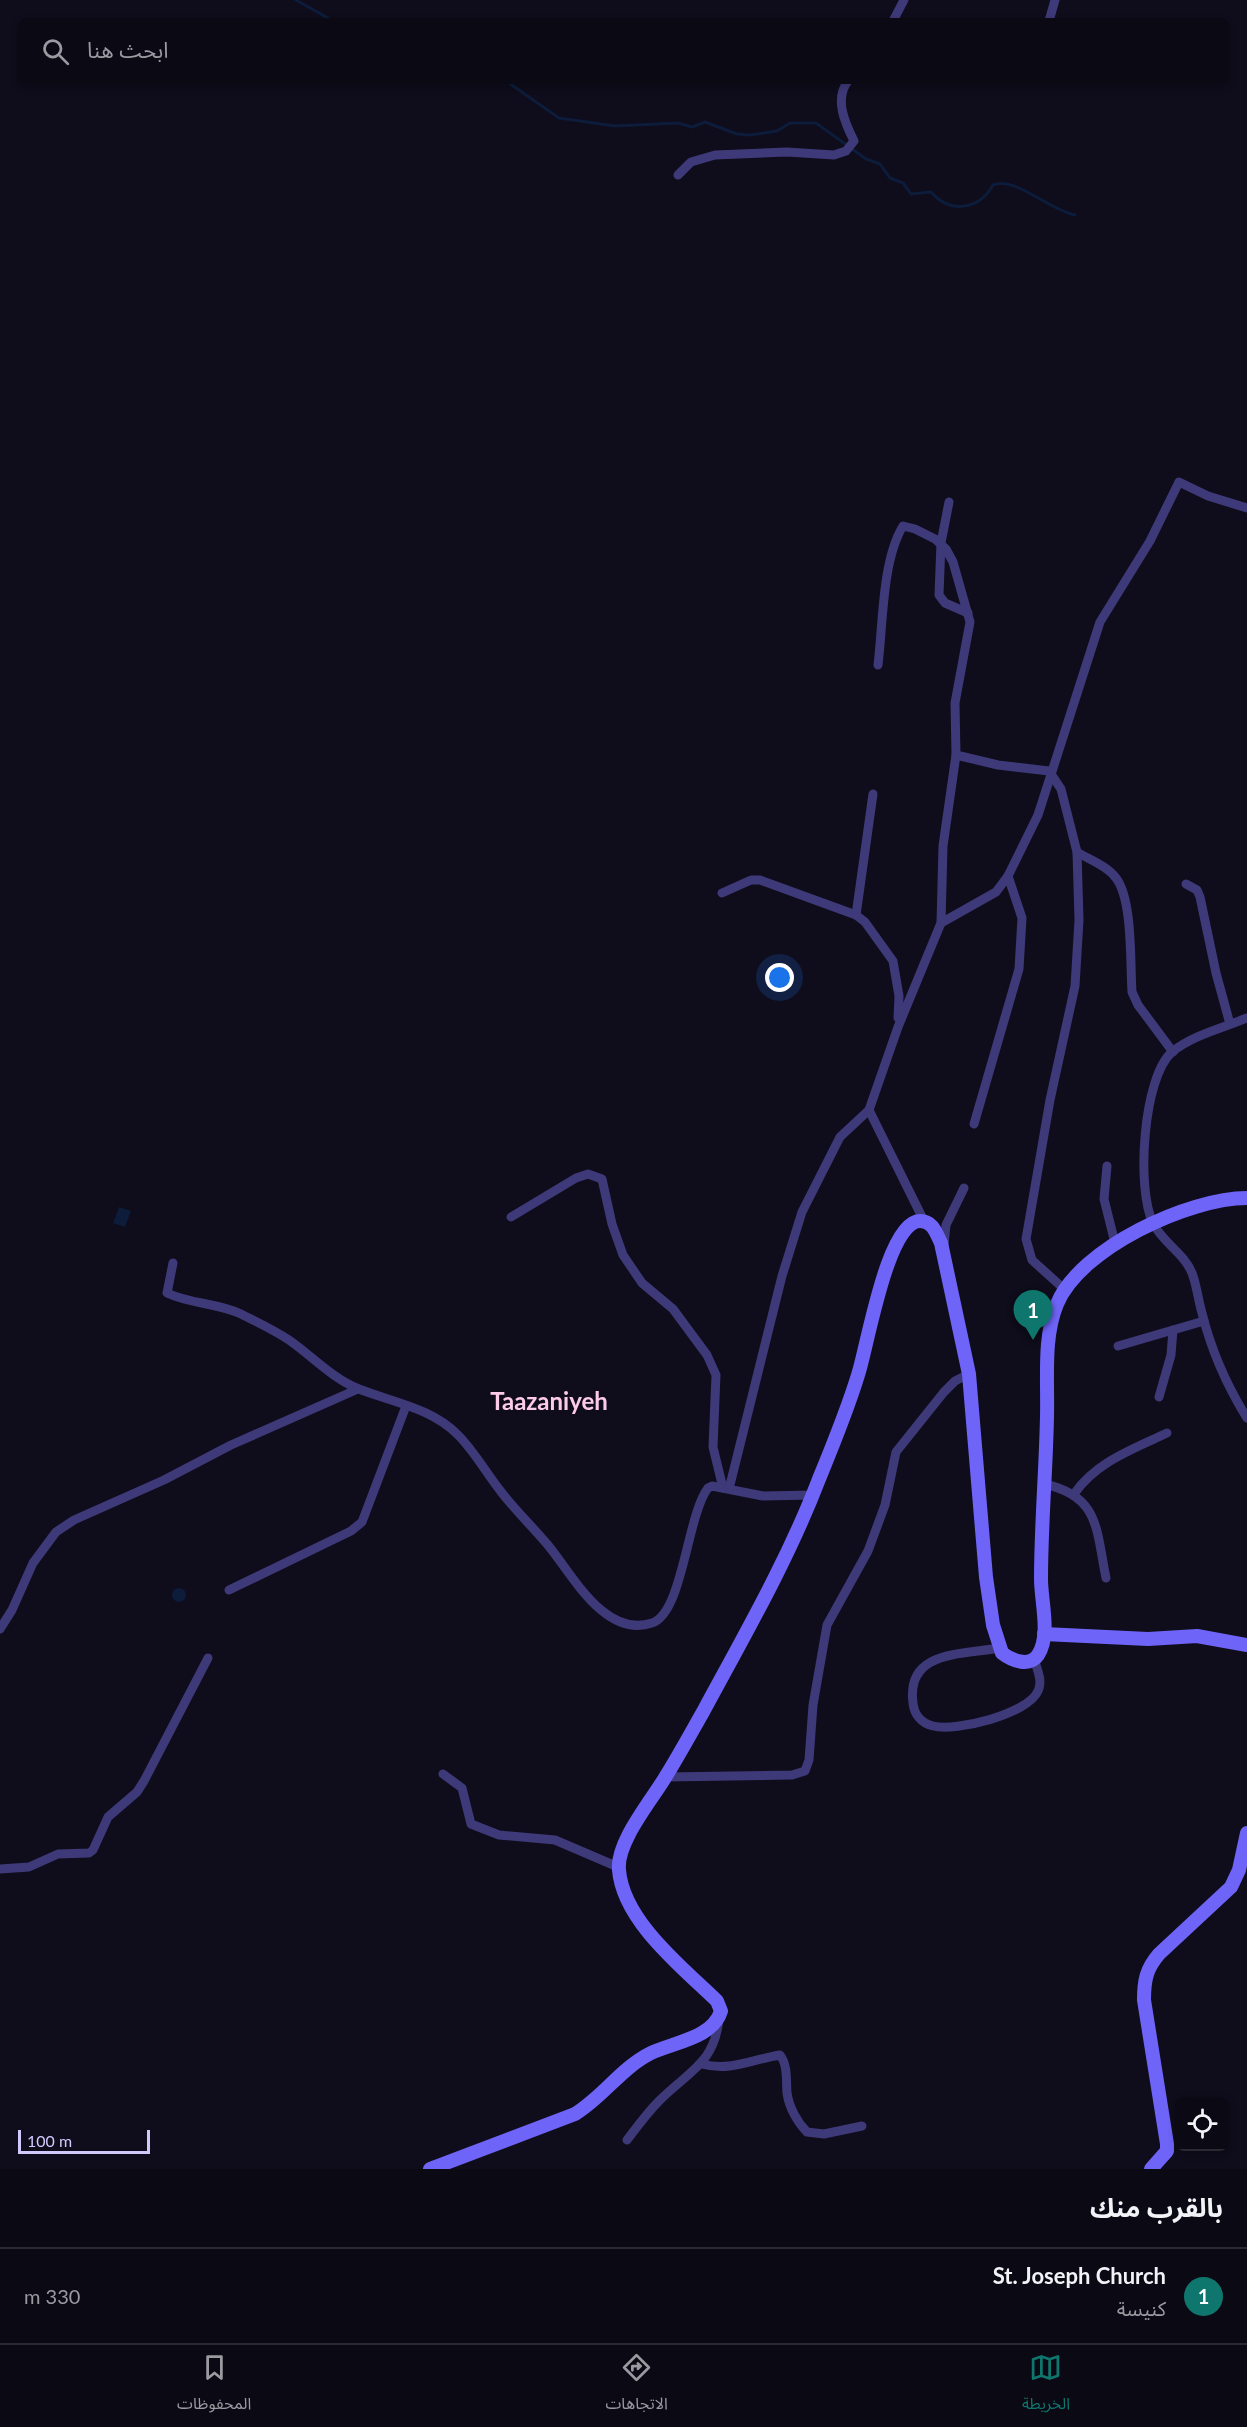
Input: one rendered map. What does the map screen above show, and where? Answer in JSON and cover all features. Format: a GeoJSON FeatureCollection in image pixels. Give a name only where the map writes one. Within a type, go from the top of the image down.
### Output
{"type":"FeatureCollection","features":[{"type":"Feature","properties":{"kind":"street"},"geometry":{"type":"LineString","coordinates":[[895,18],[904,0]]}},
{"type":"Feature","properties":{"kind":"street"},"geometry":{"type":"LineString","coordinates":[[1050,18],[1055,0]]}},
{"type":"Feature","properties":{"kind":"street"},"geometry":{"type":"LineString","coordinates":[[678,176],[691,162],[715,155],[769,155],[787,152],[834,155],[846,151],[854,141],[843,120],[842,88],[845,84]]}},
{"type":"Feature","properties":{"kind":"street"},"geometry":{"type":"LineString","coordinates":[[941,923],[996,892],[1008,876],[1038,815],[1100,622],[1150,541],[1179,482],[1208,496],[1247,508]]}},
{"type":"Feature","properties":{"kind":"street"},"geometry":{"type":"LineString","coordinates":[[949,502],[941,543],[939,595],[945,603],[968,613]]}},
{"type":"Feature","properties":{"kind":"street"},"geometry":{"type":"LineString","coordinates":[[726,1488],[782,1276],[802,1212],[840,1137],[869,1110],[898,1027],[941,923],[943,846],[956,755],[955,703],[970,630],[968,613],[953,562],[941,543],[915,529],[903,526],[898,534],[890,567],[878,665]]}},
{"type":"Feature","properties":{"kind":"street"},"geometry":{"type":"LineString","coordinates":[[956,755],[998,765],[1050,772],[1061,789],[1077,852],[1079,920],[1075,987],[1050,1100],[1026,1239],[1032,1260],[1064,1289]]}},
{"type":"Feature","properties":{"kind":"street"},"geometry":{"type":"LineString","coordinates":[[856,915],[873,794]]}},
{"type":"Feature","properties":{"kind":"street"},"geometry":{"type":"LineString","coordinates":[[1077,852],[1110,872],[1121,886],[1125,902],[1132,992],[1138,1005],[1173,1052]]}},
{"type":"Feature","properties":{"kind":"street"},"geometry":{"type":"LineString","coordinates":[[974,1124],[1019,969],[1022,918],[1008,876]]}},
{"type":"Feature","properties":{"kind":"street"},"geometry":{"type":"LineString","coordinates":[[722,893],[751,880],[760,880],[856,915],[865,922],[893,961],[899,996],[898,1027]]}},
{"type":"Feature","properties":{"kind":"street"},"geometry":{"type":"LineString","coordinates":[[1186,884],[1197,890],[1200,897],[1216,973],[1230,1024]]}},
{"type":"Feature","properties":{"kind":"street"},"geometry":{"type":"LineString","coordinates":[[1247,1018],[1173,1052],[1159,1072],[1143,1150],[1144,1198],[1153,1225],[1192,1272],[1204,1321],[1227,1381],[1247,1418]]}},
{"type":"Feature","properties":{"kind":"street"},"geometry":{"type":"LineString","coordinates":[[869,1110],[924,1221],[933,1227],[943,1253],[969,1374],[986,1577],[999,1648],[1006,1657],[1017,1661],[1034,1659],[1039,1654],[1044,1634],[1041,1580],[1051,1323],[1064,1289],[1090,1262],[1115,1244],[1153,1225],[1198,1205],[1230,1198],[1247,1198]]}},
{"type":"Feature","properties":{"kind":"street"},"geometry":{"type":"LineString","coordinates":[[1107,1166],[1104,1199],[1115,1244]]}},
{"type":"Feature","properties":{"kind":"street"},"geometry":{"type":"LineString","coordinates":[[511,1216],[576,1178],[588,1174],[602,1179],[612,1224],[623,1255],[642,1283],[673,1309],[712,1364],[717,1385],[713,1447],[726,1488]]}},
{"type":"Feature","properties":{"kind":"street"},"geometry":{"type":"LineString","coordinates":[[943,1253],[946,1225],[964,1188]]}},
{"type":"Feature","properties":{"kind":"street"},"geometry":{"type":"LineString","coordinates":[[627,2140],[659,2101],[702,2064],[714,2045],[721,2012],[717,2001],[668,1953],[637,1918],[621,1882],[618,1867],[626,1844],[643,1810],[666,1777],[755,1614],[813,1495],[858,1375],[884,1276],[894,1249],[910,1224],[924,1221]]}},
{"type":"Feature","properties":{"kind":"street"},"geometry":{"type":"LineString","coordinates":[[173,1263],[167,1293],[178,1298],[239,1313],[287,1339],[358,1389],[434,1418],[457,1434],[595,1606],[631,1624],[653,1623],[666,1612],[682,1572],[702,1498],[708,1488],[726,1488],[764,1496],[813,1495]]}},
{"type":"Feature","properties":{"kind":"street"},"geometry":{"type":"LineString","coordinates":[[1119,1346],[1204,1321]]}},
{"type":"Feature","properties":{"kind":"street"},"geometry":{"type":"LineString","coordinates":[[1159,1396],[1171,1355],[1173,1330]]}},
{"type":"Feature","properties":{"kind":"street"},"geometry":{"type":"LineString","coordinates":[[666,1777],[792,1775],[805,1771],[809,1760],[813,1705],[827,1624],[868,1551],[885,1505],[896,1452],[944,1392],[969,1374]]}},
{"type":"Feature","properties":{"kind":"street"},"geometry":{"type":"LineString","coordinates":[[0,1629],[12,1610],[33,1563],[56,1532],[74,1520],[155,1484],[231,1445],[358,1389]]}},
{"type":"Feature","properties":{"kind":"street"},"geometry":{"type":"LineString","coordinates":[[229,1590],[351,1531],[362,1522],[406,1406]]}},
{"type":"Feature","properties":{"kind":"street"},"geometry":{"type":"LineString","coordinates":[[1074,1494],[1098,1469],[1123,1453],[1167,1433]]}},
{"type":"Feature","properties":{"kind":"street"},"geometry":{"type":"LineString","coordinates":[[1044,1484],[1063,1488],[1081,1498],[1093,1517],[1106,1578]]}},
{"type":"Feature","properties":{"kind":"street"},"geometry":{"type":"LineString","coordinates":[[1044,1634],[1148,1639],[1197,1636],[1247,1646]]}},
{"type":"Feature","properties":{"kind":"street"},"geometry":{"type":"LineString","coordinates":[[999,1648],[937,1659],[918,1671],[912,1697],[914,1710],[920,1720],[933,1726],[976,1724],[1028,1701],[1038,1691],[1040,1679],[1034,1659]]}},
{"type":"Feature","properties":{"kind":"street"},"geometry":{"type":"LineString","coordinates":[[0,1869],[17,1869],[58,1854],[89,1853],[93,1850],[108,1817],[137,1792],[144,1781],[208,1658]]}},
{"type":"Feature","properties":{"kind":"street"},"geometry":{"type":"LineString","coordinates":[[443,1774],[462,1788],[471,1824],[499,1835],[555,1839],[618,1867]]}},
{"type":"Feature","properties":{"kind":"street"},"geometry":{"type":"LineString","coordinates":[[1151,2169],[1167,2151],[1167,2144],[1144,2000],[1145,1976],[1149,1966],[1159,1954],[1231,1887],[1239,1870],[1247,1833]]}},
{"type":"Feature","properties":{"kind":"street"},"geometry":{"type":"LineString","coordinates":[[430,2169],[575,2114],[592,2102],[631,2065],[651,2053],[710,2028],[719,2018]]}},
{"type":"Feature","properties":{"kind":"street"},"geometry":{"type":"LineString","coordinates":[[702,2064],[713,2067],[735,2067],[780,2055],[784,2063],[788,2097],[795,2115],[807,2132],[816,2135],[862,2126]]}},
{"type":"Feature","properties":{"kind":"water"},"geometry":{"type":"Polygon","coordinates":[[[119,1207],[131,1211],[125,1227],[113,1223],[119,1207]]]}},
{"type":"Feature","properties":{"kind":"water"},"geometry":{"type":"Polygon","coordinates":[[[179,1588],[184,1590],[186,1595],[184,1600],[179,1602],[174,1600],[172,1595],[174,1590],[179,1588]]]}},
{"type":"Feature","properties":{"kind":"waterway"},"geometry":{"type":"LineString","coordinates":[[296,0],[328,18]]}},
{"type":"Feature","properties":{"kind":"waterway"},"geometry":{"type":"LineString","coordinates":[[510,84],[559,118],[615,126],[678,123],[692,127],[705,122],[737,134],[750,135],[777,131],[790,123],[816,123],[866,159],[880,164],[890,178],[903,183],[911,194],[931,192],[947,204],[964,206],[980,200],[993,185],[1011,185],[1075,215]]}},
{"type":"Feature","properties":{"kind":"place","name":"St. Joseph Church"},"geometry":{"type":"Point","coordinates":[1033,1340]}},
{"type":"Feature","properties":{"kind":"district","name":"Taazaniyeh"},"geometry":{"type":"Point","coordinates":[549,1402]}}]}
